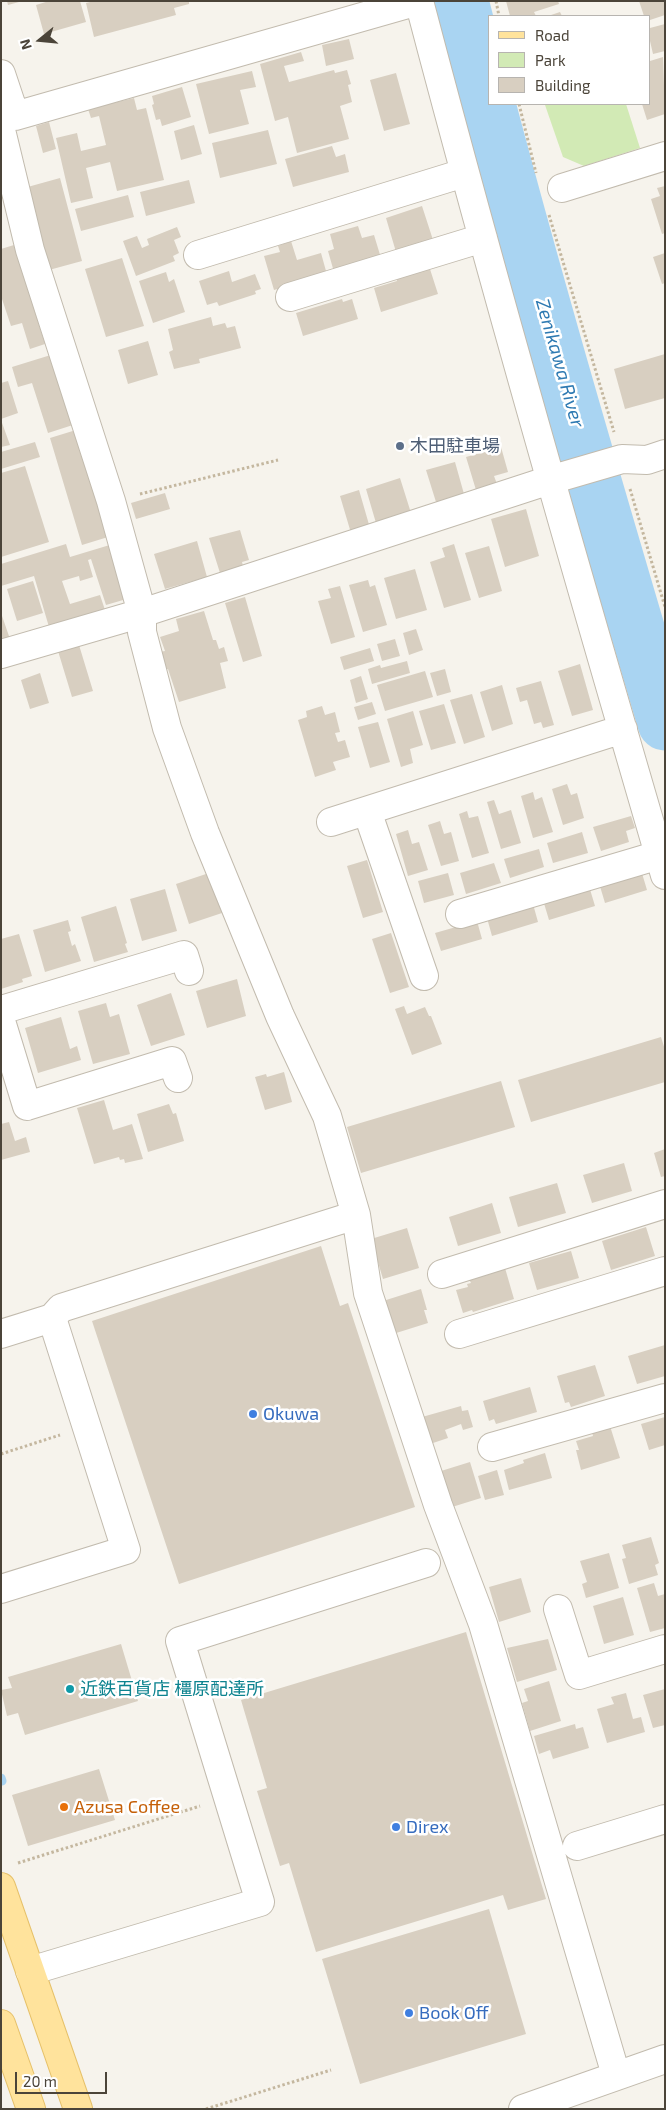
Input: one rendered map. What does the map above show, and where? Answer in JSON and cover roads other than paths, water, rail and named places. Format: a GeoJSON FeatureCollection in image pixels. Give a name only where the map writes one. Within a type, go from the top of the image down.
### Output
{"type":"FeatureCollection","features":[{"type":"Feature","properties":{"kind":"main road"},"geometry":{"type":"LineString","coordinates":[[1,1887],[78,2109]]}},
{"type":"Feature","properties":{"kind":"main road"},"geometry":{"type":"LineString","coordinates":[[1,2024],[8,2064],[31,2109]]}},
{"type":"Feature","properties":{"kind":"street"},"geometry":{"type":"LineString","coordinates":[[6,121],[418,1],[483,238],[558,477],[623,729],[662,865],[460,914]]}},
{"type":"Feature","properties":{"kind":"street"},"geometry":{"type":"LineString","coordinates":[[1,74],[6,121],[30,250],[111,501],[142,613],[142,632],[167,728],[205,833],[280,1016],[327,1116],[356,1215],[368,1293],[438,1505],[483,1624],[616,2075]]}},
{"type":"Feature","properties":{"kind":"street"},"geometry":{"type":"LineString","coordinates":[[550,182],[665,156]]}},
{"type":"Feature","properties":{"kind":"street"},"geometry":{"type":"LineString","coordinates":[[198,255],[464,173]]}},
{"type":"Feature","properties":{"kind":"street"},"geometry":{"type":"LineString","coordinates":[[290,297],[483,238]]}},
{"type":"Feature","properties":{"kind":"street"},"geometry":{"type":"LineString","coordinates":[[1,654],[142,613],[558,477],[618,460],[646,460],[665,454]]}},
{"type":"Feature","properties":{"kind":"street"},"geometry":{"type":"LineString","coordinates":[[331,822],[623,729]]}},
{"type":"Feature","properties":{"kind":"street"},"geometry":{"type":"LineString","coordinates":[[367,811],[424,976]]}},
{"type":"Feature","properties":{"kind":"street"},"geometry":{"type":"LineString","coordinates":[[1,1010],[184,955],[189,971]]}},
{"type":"Feature","properties":{"kind":"street"},"geometry":{"type":"LineString","coordinates":[[1,1022],[27,1106],[172,1061],[178,1078]]}},
{"type":"Feature","properties":{"kind":"street"},"geometry":{"type":"LineString","coordinates":[[442,1274],[665,1204]]}},
{"type":"Feature","properties":{"kind":"street"},"geometry":{"type":"LineString","coordinates":[[1,1334],[52,1318],[61,1308],[356,1215]]}},
{"type":"Feature","properties":{"kind":"street"},"geometry":{"type":"LineString","coordinates":[[459,1334],[665,1271]]}},
{"type":"Feature","properties":{"kind":"street"},"geometry":{"type":"LineString","coordinates":[[1,1589],[126,1550],[52,1318]]}},
{"type":"Feature","properties":{"kind":"street"},"geometry":{"type":"LineString","coordinates":[[492,1447],[665,1398]]}},
{"type":"Feature","properties":{"kind":"street"},"geometry":{"type":"LineString","coordinates":[[30,1971],[260,1902],[180,1641],[426,1562]]}},
{"type":"Feature","properties":{"kind":"street"},"geometry":{"type":"LineString","coordinates":[[558,1609],[579,1675],[665,1649]]}},
{"type":"Feature","properties":{"kind":"street"},"geometry":{"type":"LineString","coordinates":[[577,1846],[665,1819]]}},
{"type":"Feature","properties":{"kind":"street"},"geometry":{"type":"LineString","coordinates":[[523,2109],[616,2075],[665,2060]]}},
{"type":"Feature","properties":{"kind":"waterway","name":"Zenikawa River"},"geometry":{"type":"LineString","coordinates":[[461,1],[488,103]]}},
{"type":"Feature","properties":{"kind":"waterway","name":"Zenikawa River"},"geometry":{"type":"LineString","coordinates":[[489,105],[534,273],[665,723]]}},
{"type":"Feature","properties":{"kind":"place","name":"木田駐車場"},"geometry":{"type":"Point","coordinates":[400,446]}},
{"type":"Feature","properties":{"kind":"place","name":"Okuwa"},"geometry":{"type":"Point","coordinates":[253,1414]}},
{"type":"Feature","properties":{"kind":"place","name":"近鉄百貨店 橿原配達所"},"geometry":{"type":"Point","coordinates":[70,1689]}},
{"type":"Feature","properties":{"kind":"place","name":"Azusa Coffee"},"geometry":{"type":"Point","coordinates":[64,1807]}},
{"type":"Feature","properties":{"kind":"place","name":"Direx"},"geometry":{"type":"Point","coordinates":[396,1827]}},
{"type":"Feature","properties":{"kind":"place","name":"Book Off"},"geometry":{"type":"Point","coordinates":[409,2013]}}]}
